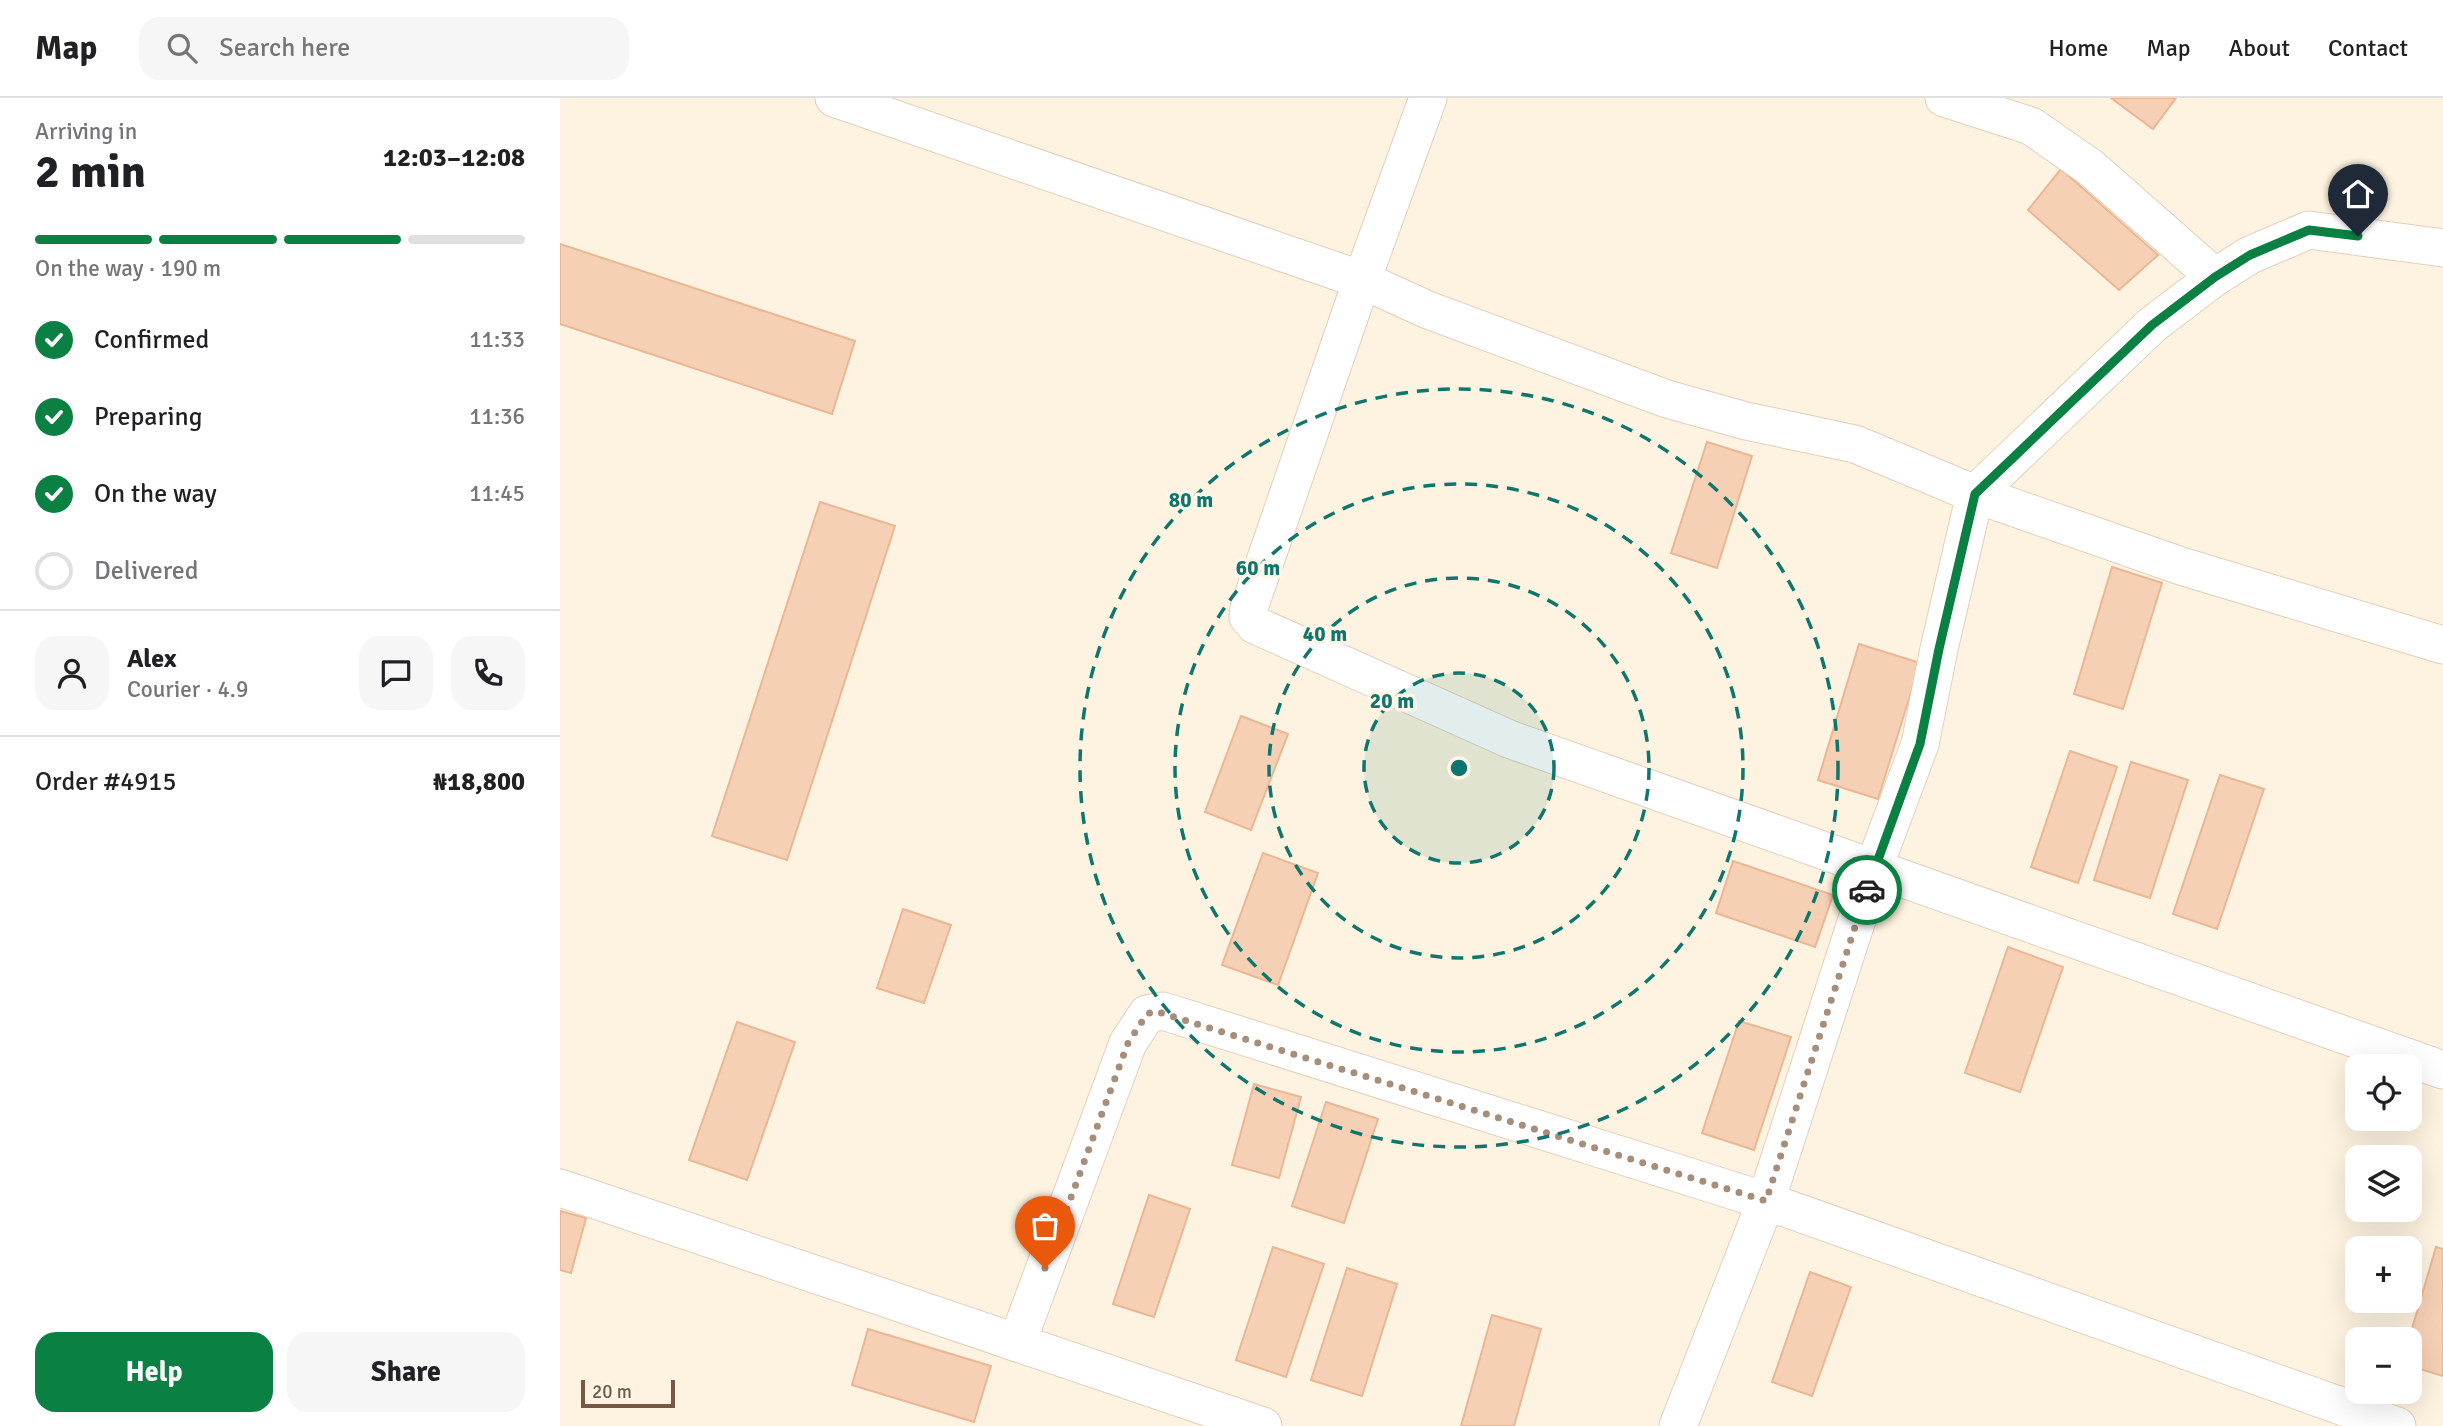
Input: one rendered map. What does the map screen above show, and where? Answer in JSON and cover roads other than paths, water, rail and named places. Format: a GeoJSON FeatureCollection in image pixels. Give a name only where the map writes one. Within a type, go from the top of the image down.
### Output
{"type":"FeatureCollection","features":[{"type":"Feature","properties":{"kind":"street"},"geometry":{"type":"LineString","coordinates":[[834,98],[1362,280],[1428,310],[1667,399],[1746,422],[1855,444],[1975,494],[2181,566],[2443,645]]}},
{"type":"Feature","properties":{"kind":"street"},"geometry":{"type":"LineString","coordinates":[[1428,98],[1362,280],[1248,617],[1255,625],[1509,739],[2443,1070]]}},
{"type":"Feature","properties":{"kind":"street"},"geometry":{"type":"LineString","coordinates":[[1944,98],[2031,126],[2090,167],[2215,277]]}},
{"type":"Feature","properties":{"kind":"street"},"geometry":{"type":"LineString","coordinates":[[1678,1426],[1766,1201],[1874,867],[1920,744],[1975,494],[2152,325],[2215,277],[2250,255],[2309,230],[2443,248]]}},
{"type":"Feature","properties":{"kind":"street"},"geometry":{"type":"LineString","coordinates":[[1017,1342],[1128,1043],[1147,1014],[1155,1011],[1766,1201],[2397,1426]]}},
{"type":"Feature","properties":{"kind":"street"},"geometry":{"type":"LineString","coordinates":[[560,1188],[1262,1426]]}}]}
